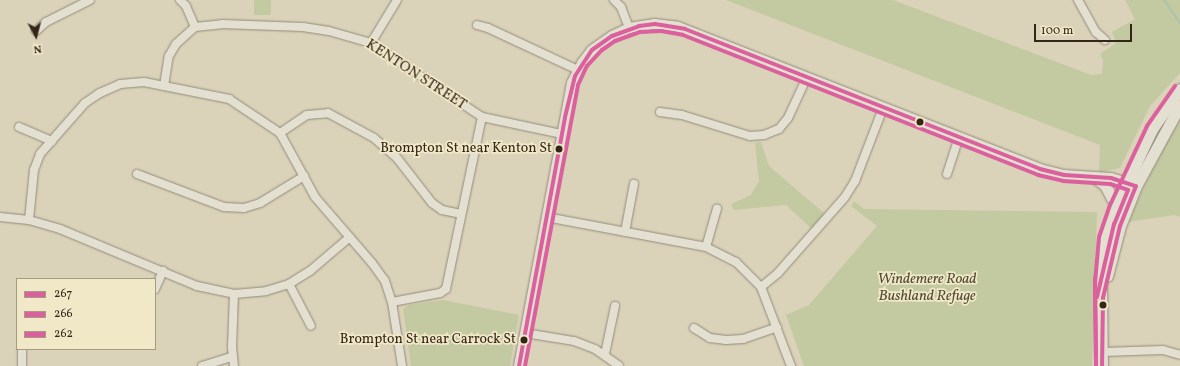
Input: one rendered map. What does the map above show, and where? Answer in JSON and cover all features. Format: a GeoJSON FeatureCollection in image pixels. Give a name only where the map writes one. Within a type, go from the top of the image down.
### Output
{"type":"FeatureCollection","features":[{"type":"Feature","properties":{"kind":"main road"},"geometry":{"type":"LineString","coordinates":[[1103,298],[1131,184],[1152,129],[1180,89]]}},
{"type":"Feature","properties":{"kind":"main road"},"geometry":{"type":"LineString","coordinates":[[1102,366],[1103,298],[1101,283],[1105,239],[1116,206],[1180,106]]}},
{"type":"Feature","properties":{"kind":"main road"},"geometry":{"type":"LineString","coordinates":[[1094,177],[1106,185],[1116,206]]}},
{"type":"Feature","properties":{"kind":"street"},"geometry":{"type":"LineString","coordinates":[[36,32],[46,22],[90,0]]}},
{"type":"Feature","properties":{"kind":"street"},"geometry":{"type":"LineString","coordinates":[[164,86],[169,56],[176,44],[195,27],[186,6],[180,0]]}},
{"type":"Feature","properties":{"kind":"street"},"geometry":{"type":"LineString","coordinates":[[371,44],[397,0]]}},
{"type":"Feature","properties":{"kind":"street"},"geometry":{"type":"LineString","coordinates":[[614,0],[621,7],[629,28]]}},
{"type":"Feature","properties":{"kind":"street"},"geometry":{"type":"LineString","coordinates":[[1078,0],[1096,32],[1105,40]]}},
{"type":"Feature","properties":{"kind":"street","name":"KENTON STREET"},"geometry":{"type":"LineString","coordinates":[[195,27],[222,24],[303,27],[329,30],[371,44],[482,117],[562,134]]}},
{"type":"Feature","properties":{"kind":"street"},"geometry":{"type":"LineString","coordinates":[[519,366],[572,83],[578,70],[598,45],[629,28],[655,24],[678,27],[959,138],[1055,174],[1094,177],[1131,184]]}},
{"type":"Feature","properties":{"kind":"street"},"geometry":{"type":"LineString","coordinates":[[477,25],[488,28],[578,70]]}},
{"type":"Feature","properties":{"kind":"street"},"geometry":{"type":"LineString","coordinates":[[660,112],[682,115],[750,136],[764,135],[779,129],[788,118],[807,77]]}},
{"type":"Feature","properties":{"kind":"street"},"geometry":{"type":"LineString","coordinates":[[29,220],[34,170],[40,154],[85,103],[100,93],[120,84],[144,82],[229,99],[280,133],[315,197],[350,237],[385,281],[392,302],[402,366]]}},
{"type":"Feature","properties":{"kind":"street"},"geometry":{"type":"LineString","coordinates":[[761,287],[778,273],[845,197],[855,181],[883,108]]}},
{"type":"Feature","properties":{"kind":"street"},"geometry":{"type":"LineString","coordinates":[[280,133],[307,115],[316,112],[333,116],[374,138],[397,158],[432,203],[442,210],[461,214]]}},
{"type":"Feature","properties":{"kind":"street"},"geometry":{"type":"LineString","coordinates":[[392,302],[440,293],[446,289],[482,117]]}},
{"type":"Feature","properties":{"kind":"street"},"geometry":{"type":"LineString","coordinates":[[19,127],[52,141]]}},
{"type":"Feature","properties":{"kind":"street"},"geometry":{"type":"LineString","coordinates":[[947,174],[959,138]]}},
{"type":"Feature","properties":{"kind":"street"},"geometry":{"type":"LineString","coordinates":[[137,174],[224,207],[244,208],[260,203],[304,176]]}},
{"type":"Feature","properties":{"kind":"street"},"geometry":{"type":"LineString","coordinates":[[625,232],[634,184]]}},
{"type":"Feature","properties":{"kind":"street"},"geometry":{"type":"LineString","coordinates":[[706,247],[717,209]]}},
{"type":"Feature","properties":{"kind":"street"},"geometry":{"type":"LineString","coordinates":[[0,217],[29,220],[74,234],[210,290],[234,294],[266,291],[290,284],[310,271],[350,237]]}},
{"type":"Feature","properties":{"kind":"street"},"geometry":{"type":"LineString","coordinates":[[546,217],[706,247],[736,262],[761,287],[791,366]]}},
{"type":"Feature","properties":{"kind":"street"},"geometry":{"type":"LineString","coordinates":[[156,287],[163,271]]}},
{"type":"Feature","properties":{"kind":"street"},"geometry":{"type":"LineString","coordinates":[[290,284],[311,326]]}},
{"type":"Feature","properties":{"kind":"street"},"geometry":{"type":"LineString","coordinates":[[234,294],[232,357],[234,366]]}},
{"type":"Feature","properties":{"kind":"street"},"geometry":{"type":"LineString","coordinates":[[605,354],[615,306]]}},
{"type":"Feature","properties":{"kind":"street"},"geometry":{"type":"LineString","coordinates":[[694,328],[710,338],[726,340],[743,339],[776,327]]}},
{"type":"Feature","properties":{"kind":"street"},"geometry":{"type":"LineString","coordinates":[[525,333],[574,341],[605,354],[619,366]]}},
{"type":"Feature","properties":{"kind":"street"},"geometry":{"type":"LineString","coordinates":[[22,350],[22,366]]}},
{"type":"Feature","properties":{"kind":"street"},"geometry":{"type":"LineString","coordinates":[[1103,352],[1163,350],[1180,355]]}},
{"type":"Feature","properties":{"kind":"street"},"geometry":{"type":"LineString","coordinates":[[202,366],[232,357]]}},
{"type":"Feature","properties":{"kind":"green space"},"geometry":{"type":"Polygon","coordinates":[[[254,0],[271,0],[271,15],[254,15],[254,0]]]}},
{"type":"Feature","properties":{"kind":"green space"},"geometry":{"type":"Polygon","coordinates":[[[726,0],[893,0],[1091,75],[1102,74],[1103,60],[1100,54],[1116,43],[1112,32],[1135,19],[1125,0],[1180,0],[1180,73],[1150,106],[1120,168],[1099,172],[1100,145],[726,0]]]}},
{"type":"Feature","properties":{"kind":"green space"},"geometry":{"type":"Polygon","coordinates":[[[1180,120],[1180,217],[1174,215],[1128,222],[1162,147],[1180,120]]]}},
{"type":"Feature","properties":{"kind":"green space"},"geometry":{"type":"Polygon","coordinates":[[[761,142],[769,166],[825,214],[812,229],[786,205],[734,210],[731,204],[751,195],[759,181],[755,143],[761,142]]]}},
{"type":"Feature","properties":{"kind":"green space","name":"Windemere Road Bushland Refuge"},"geometry":{"type":"Polygon","coordinates":[[[854,201],[864,209],[1097,212],[1092,366],[804,366],[786,315],[809,305],[877,226],[851,206],[854,201]]]}},
{"type":"Feature","properties":{"kind":"green space"},"geometry":{"type":"Polygon","coordinates":[[[443,300],[519,315],[510,366],[411,366],[403,309],[409,305],[443,300]]]}},
{"type":"Feature","properties":{"kind":"waterway"},"geometry":{"type":"LineString","coordinates":[[1164,0],[1180,23]]}},
{"type":"Feature","properties":{"kind":"transit line","name":"267"},"geometry":{"type":"LineString","coordinates":[[519,366],[565,117],[575,76],[592,50],[612,36],[639,26],[655,24],[685,29],[1040,169],[1064,175],[1111,178],[1136,186],[1120,226],[1103,298],[1102,366]]}},
{"type":"Feature","properties":{"kind":"transit line","name":"266"},"geometry":{"type":"LineString","coordinates":[[525,366],[578,85],[587,66],[602,50],[615,41],[640,32],[661,31],[683,35],[1038,175],[1063,181],[1110,184],[1128,190],[1114,224],[1097,297]]}},
{"type":"Feature","properties":{"kind":"transit line","name":"262"},"geometry":{"type":"LineString","coordinates":[[1096,366],[1095,283],[1099,237],[1111,203],[1147,126],[1175,86]]}},
{"type":"Feature","properties":{"kind":"transit line","name":"266"},"geometry":{"type":"LineString","coordinates":[[1095,279],[1096,366]]}},
{"type":"Feature","properties":{"kind":"place","name":"Brompton St near Kenton St"},"geometry":{"type":"Point","coordinates":[559,149]}},
{"type":"Feature","properties":{"kind":"place","name":"Brompton St near Carrock St"},"geometry":{"type":"Point","coordinates":[524,340]}}]}
